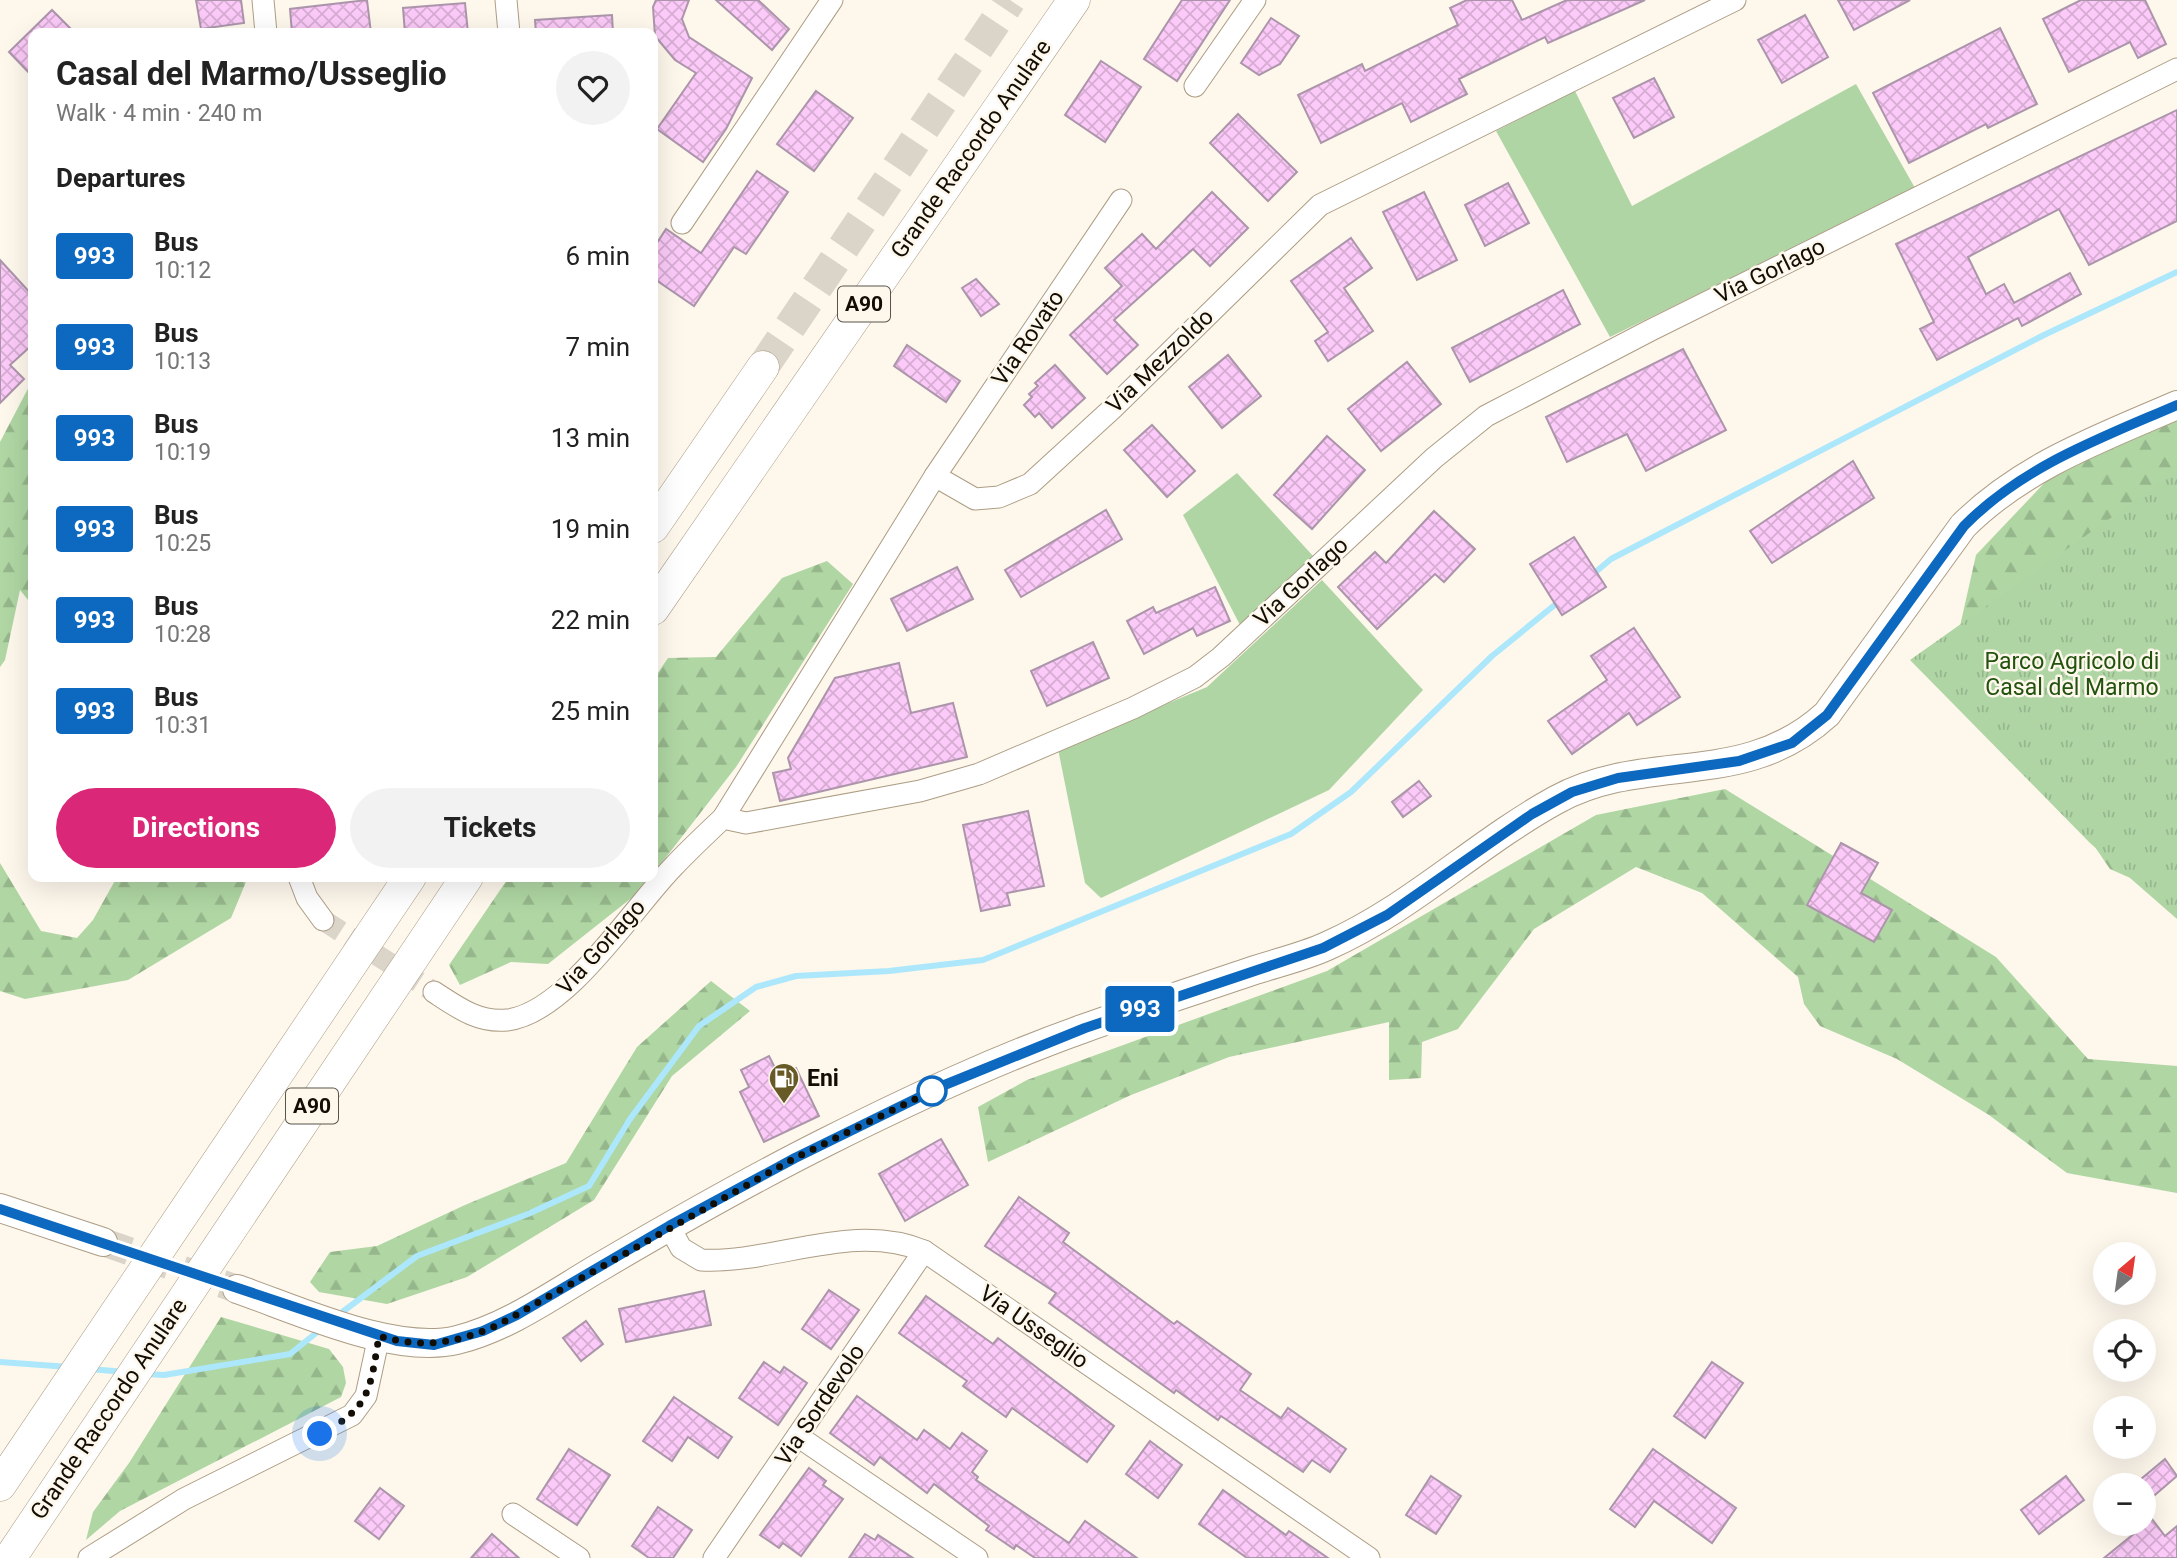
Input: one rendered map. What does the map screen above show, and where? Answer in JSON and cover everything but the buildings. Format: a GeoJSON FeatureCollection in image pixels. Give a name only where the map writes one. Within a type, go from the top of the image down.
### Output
{"type":"FeatureCollection","features":[{"type":"Feature","properties":{"kind":"highway","name":"Grande Raccordo Anulare"},"geometry":{"type":"LineString","coordinates":[[658,602],[1074,0]]}},
{"type":"Feature","properties":{"kind":"highway"},"geometry":{"type":"LineString","coordinates":[[658,520],[764,367]]}},
{"type":"Feature","properties":{"kind":"highway","name":"A90"},"geometry":{"type":"LineString","coordinates":[[0,1485],[407,882]]}},
{"type":"Feature","properties":{"kind":"highway","name":"Grande Raccordo Anulare"},"geometry":{"type":"LineString","coordinates":[[10,1558],[157,1335],[464,882]]}},
{"type":"Feature","properties":{"kind":"highway"},"geometry":{"type":"LineString","coordinates":[[24,1558],[59,1483]]}},
{"type":"Feature","properties":{"kind":"main road"},"geometry":{"type":"LineString","coordinates":[[237,1289],[371,1334],[421,1345],[470,1336],[517,1315],[669,1226],[873,1119],[1022,1051],[1323,948],[1414,898],[1532,814],[1572,792],[1618,778],[1739,761],[1792,743],[1827,715],[1964,526],[1983,506],[2049,462],[2177,405]]}},
{"type":"Feature","properties":{"kind":"main road"},"geometry":{"type":"LineString","coordinates":[[0,1209],[103,1242]]}},
{"type":"Feature","properties":{"kind":"street"},"geometry":{"type":"LineString","coordinates":[[262,0],[265,28]]}},
{"type":"Feature","properties":{"kind":"street"},"geometry":{"type":"LineString","coordinates":[[506,0],[509,28]]}},
{"type":"Feature","properties":{"kind":"street"},"geometry":{"type":"LineString","coordinates":[[681,223],[832,0]]}},
{"type":"Feature","properties":{"kind":"street"},"geometry":{"type":"LineString","coordinates":[[1195,86],[1255,0]]}},
{"type":"Feature","properties":{"kind":"street","name":"Via Mezzoldo"},"geometry":{"type":"LineString","coordinates":[[935,476],[967,496],[983,500],[999,497],[1030,484],[1113,408],[1320,205],[1735,0]]}},
{"type":"Feature","properties":{"kind":"street","name":"Via Gorlago"},"geometry":{"type":"LineString","coordinates":[[433,992],[470,1014],[489,1020],[510,1019],[544,1006],[587,966],[673,867],[723,818],[746,823],[932,788],[979,774],[1133,708],[1195,677],[1221,657],[1434,458],[1486,416],[1651,330],[2177,69]]}},
{"type":"Feature","properties":{"kind":"street","name":"Via Rovato"},"geometry":{"type":"LineString","coordinates":[[935,476],[1121,200]]}},
{"type":"Feature","properties":{"kind":"street"},"geometry":{"type":"LineString","coordinates":[[723,818],[935,476]]}},
{"type":"Feature","properties":{"kind":"street"},"geometry":{"type":"LineString","coordinates":[[301,882],[307,898],[323,919]]}},
{"type":"Feature","properties":{"kind":"street","name":"Via Usseglio"},"geometry":{"type":"LineString","coordinates":[[669,1226],[681,1248],[701,1260],[861,1241],[900,1244],[923,1251],[1369,1558]]}},
{"type":"Feature","properties":{"kind":"street","name":"Via Sordevolo"},"geometry":{"type":"LineString","coordinates":[[714,1558],[799,1437],[923,1251]]}},
{"type":"Feature","properties":{"kind":"street"},"geometry":{"type":"LineString","coordinates":[[89,1558],[184,1499],[352,1415],[366,1396],[371,1334]]}},
{"type":"Feature","properties":{"kind":"street"},"geometry":{"type":"LineString","coordinates":[[799,1437],[977,1558]]}},
{"type":"Feature","properties":{"kind":"street"},"geometry":{"type":"LineString","coordinates":[[513,1514],[579,1558]]}},
{"type":"Feature","properties":{"kind":"green space"},"geometry":{"type":"Polygon","coordinates":[[[1856,84],[1915,188],[1610,337],[1496,131],[1575,91],[1632,206],[1856,84]]]}},
{"type":"Feature","properties":{"kind":"green space"},"geometry":{"type":"Polygon","coordinates":[[[28,389],[28,600],[20,590],[5,660],[0,667],[0,442],[28,389]]]}},
{"type":"Feature","properties":{"kind":"green space","name":"Parco Agricolo di Casal del Marmo"},"geometry":{"type":"Polygon","coordinates":[[[2177,412],[2177,513],[2153,888],[2110,869],[1956,644],[1976,555],[2051,476],[2177,412]]]}},
{"type":"Feature","properties":{"kind":"green space","name":"Parco Agricolo di Casal del Marmo"},"geometry":{"type":"Polygon","coordinates":[[[2177,471],[2177,919],[2090,843],[1910,660],[2177,471]]]}},
{"type":"Feature","properties":{"kind":"green space"},"geometry":{"type":"Polygon","coordinates":[[[1237,473],[1314,557],[1240,625],[1183,515],[1237,473]]]}},
{"type":"Feature","properties":{"kind":"green space"},"geometry":{"type":"Polygon","coordinates":[[[827,561],[853,584],[736,767],[658,868],[658,673],[668,658],[716,657],[782,578],[827,561]]]}},
{"type":"Feature","properties":{"kind":"green space"},"geometry":{"type":"Polygon","coordinates":[[[1322,580],[1423,690],[1329,790],[1101,898],[1085,883],[1058,749],[1207,687],[1322,580]]]}},
{"type":"Feature","properties":{"kind":"green space"},"geometry":{"type":"Polygon","coordinates":[[[1725,789],[1996,957],[2088,1059],[2177,1066],[2177,1193],[2067,1173],[1989,1115],[1897,1059],[1820,1026],[1804,1004],[1798,977],[1702,893],[1636,867],[1534,929],[1458,1029],[1422,1042],[1421,1078],[1389,1080],[1389,1022],[1229,1057],[1131,1095],[988,1162],[978,1107],[1027,1080],[1327,971],[1596,815],[1725,789]]]}},
{"type":"Feature","properties":{"kind":"green space"},"geometry":{"type":"Polygon","coordinates":[[[0,863],[41,931],[77,938],[93,920],[114,882],[246,882],[231,918],[128,980],[25,999],[0,991],[0,863]]]}},
{"type":"Feature","properties":{"kind":"green space"},"geometry":{"type":"Polygon","coordinates":[[[506,882],[647,882],[639,892],[548,964],[511,962],[460,985],[449,965],[506,882]]]}},
{"type":"Feature","properties":{"kind":"green space"},"geometry":{"type":"Polygon","coordinates":[[[711,981],[750,1011],[672,1076],[594,1200],[467,1277],[387,1304],[319,1292],[310,1282],[330,1252],[377,1246],[465,1205],[566,1163],[637,1047],[711,981]]]}},
{"type":"Feature","properties":{"kind":"green space"},"geometry":{"type":"Polygon","coordinates":[[[221,1317],[329,1349],[343,1367],[346,1383],[341,1397],[120,1511],[86,1540],[93,1512],[129,1463],[221,1317]]]}},
{"type":"Feature","properties":{"kind":"waterway"},"geometry":{"type":"LineString","coordinates":[[1592,575],[1611,559],[2044,335],[2177,272]]}},
{"type":"Feature","properties":{"kind":"waterway"},"geometry":{"type":"LineString","coordinates":[[337,1316],[417,1256],[528,1214],[589,1186],[630,1119],[699,1026],[756,987],[796,976],[889,971],[983,960],[1291,834],[1351,792],[1492,656],[1562,599]]}},
{"type":"Feature","properties":{"kind":"waterway"},"geometry":{"type":"LineString","coordinates":[[146,1374],[164,1375],[290,1354],[321,1329]]}},
{"type":"Feature","properties":{"kind":"waterway"},"geometry":{"type":"LineString","coordinates":[[0,1362],[69,1367]]}},
{"type":"Feature","properties":{"kind":"waterway"},"geometry":{"type":"LineString","coordinates":[[90,1369],[125,1372]]}},
{"type":"Feature","properties":{"kind":"tunnel"},"geometry":{"type":"LineString","coordinates":[[763,367],[1010,0]]}},
{"type":"Feature","properties":{"kind":"tunnel"},"geometry":{"type":"LineString","coordinates":[[323,920],[434,992]]}},
{"type":"Feature","properties":{"kind":"tunnel"},"geometry":{"type":"LineString","coordinates":[[103,1242],[237,1289]]}},
{"type":"Feature","properties":{"kind":"bus line","name":"993"},"geometry":{"type":"LineString","coordinates":[[0,1209],[397,1341],[434,1345],[470,1336],[517,1315],[669,1226],[795,1158],[942,1086],[1022,1051],[1085,1028],[1323,948],[1370,925],[1427,889],[1532,814],[1572,792],[1618,778],[1739,761],[1792,743],[1827,715],[1964,526],[1983,506],[2030,472],[2058,457],[2177,405]]}},
{"type":"Feature","properties":{"kind":"place","name":"Eni"},"geometry":{"type":"Point","coordinates":[784,1105]}},
{"type":"Feature","properties":{"kind":"route"},"geometry":{"type":"LineString","coordinates":[[320,1434],[360,1408],[372,1374],[379,1336],[434,1345],[470,1336],[498,1325],[669,1226],[795,1158],[942,1086],[932,1091]]}}]}
